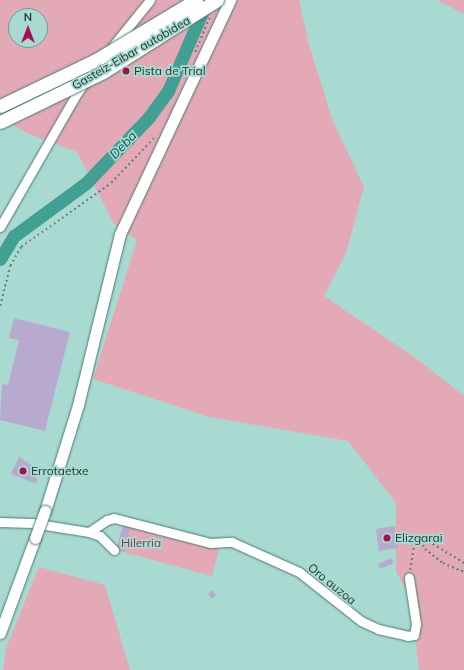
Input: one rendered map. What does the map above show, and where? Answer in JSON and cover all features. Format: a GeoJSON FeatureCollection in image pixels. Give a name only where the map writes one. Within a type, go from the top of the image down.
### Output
{"type":"FeatureCollection","features":[{"type":"Feature","properties":{"kind":"highway","name":"Gasteiz-Eibar autobidea"},"geometry":{"type":"LineString","coordinates":[[0,106],[96,60],[196,0]]}},
{"type":"Feature","properties":{"kind":"highway","name":"Gasteiz-Eibar autobidea"},"geometry":{"type":"LineString","coordinates":[[0,122],[104,72],[217,0]]}},
{"type":"Feature","properties":{"kind":"main road"},"geometry":{"type":"LineString","coordinates":[[0,633],[45,511],[78,405],[120,234],[230,0]]}},
{"type":"Feature","properties":{"kind":"street"},"geometry":{"type":"LineString","coordinates":[[0,227],[77,93],[150,0]]}},
{"type":"Feature","properties":{"kind":"street","name":"Oro auzoa"},"geometry":{"type":"LineString","coordinates":[[89,532],[107,520],[114,518],[210,543],[232,542],[289,566],[361,621],[378,629],[408,636],[414,635],[416,624],[409,578]]}},
{"type":"Feature","properties":{"kind":"street"},"geometry":{"type":"LineString","coordinates":[[0,522],[32,523],[89,532],[100,536],[114,550]]}},
{"type":"Feature","properties":{"kind":"path"},"geometry":{"type":"LineString","coordinates":[[193,56],[210,15]]}},
{"type":"Feature","properties":{"kind":"path"},"geometry":{"type":"LineString","coordinates":[[0,306],[10,266],[21,247],[111,183],[156,136]]}},
{"type":"Feature","properties":{"kind":"path"},"geometry":{"type":"LineString","coordinates":[[409,578],[414,544],[419,536]]}},
{"type":"Feature","properties":{"kind":"path"},"geometry":{"type":"LineString","coordinates":[[419,536],[464,563]]}},
{"type":"Feature","properties":{"kind":"path"},"geometry":{"type":"LineString","coordinates":[[419,536],[426,549],[443,563],[464,572]]}},
{"type":"Feature","properties":{"kind":"green space"},"geometry":{"type":"Polygon","coordinates":[[[0,0],[299,0],[308,41],[332,119],[364,187],[346,253],[324,296],[417,359],[464,396],[464,670],[419,670],[410,596],[396,572],[396,503],[348,441],[209,417],[93,379],[137,240],[114,224],[77,152],[29,134],[0,118],[0,0]]]}},
{"type":"Feature","properties":{"kind":"green space"},"geometry":{"type":"Polygon","coordinates":[[[437,0],[464,0],[464,14],[437,0]]]}},
{"type":"Feature","properties":{"kind":"green space","name":"Hilerria"},"geometry":{"type":"Polygon","coordinates":[[[123,524],[219,549],[212,576],[116,550],[123,524]]]}},
{"type":"Feature","properties":{"kind":"green space"},"geometry":{"type":"Polygon","coordinates":[[[39,567],[105,585],[130,670],[3,670],[6,648],[39,567]]]}},
{"type":"Feature","properties":{"kind":"building"},"geometry":{"type":"Polygon","coordinates":[[[14,318],[70,332],[45,431],[0,420],[2,384],[8,385],[19,340],[9,338],[14,318]]]}},
{"type":"Feature","properties":{"kind":"building","name":"Errotaetxe"},"geometry":{"type":"Polygon","coordinates":[[[19,457],[36,468],[33,476],[38,479],[36,484],[11,474],[19,457]]]}},
{"type":"Feature","properties":{"kind":"building"},"geometry":{"type":"Polygon","coordinates":[[[123,526],[130,528],[124,552],[120,551],[118,545],[123,526]]]}},
{"type":"Feature","properties":{"kind":"building","name":"Elizgarai"},"geometry":{"type":"Polygon","coordinates":[[[395,526],[398,548],[379,551],[376,529],[395,526]]]}},
{"type":"Feature","properties":{"kind":"building"},"geometry":{"type":"Polygon","coordinates":[[[391,558],[394,563],[380,569],[378,564],[391,558]]]}},
{"type":"Feature","properties":{"kind":"building"},"geometry":{"type":"Polygon","coordinates":[[[212,590],[216,595],[212,599],[208,594],[212,590]]]}},
{"type":"Feature","properties":{"kind":"waterway","name":"Deba"},"geometry":{"type":"LineString","coordinates":[[0,259],[14,236],[86,183],[149,117],[168,91],[206,3]]}},
{"type":"Feature","properties":{"kind":"place","name":"Pista de Trial"},"geometry":{"type":"Point","coordinates":[126,71]}},
{"type":"Feature","properties":{"kind":"place","name":"Errotaetxe"},"geometry":{"type":"Point","coordinates":[23,471]}},
{"type":"Feature","properties":{"kind":"place","name":"Elizgarai"},"geometry":{"type":"Point","coordinates":[387,538]}}]}
